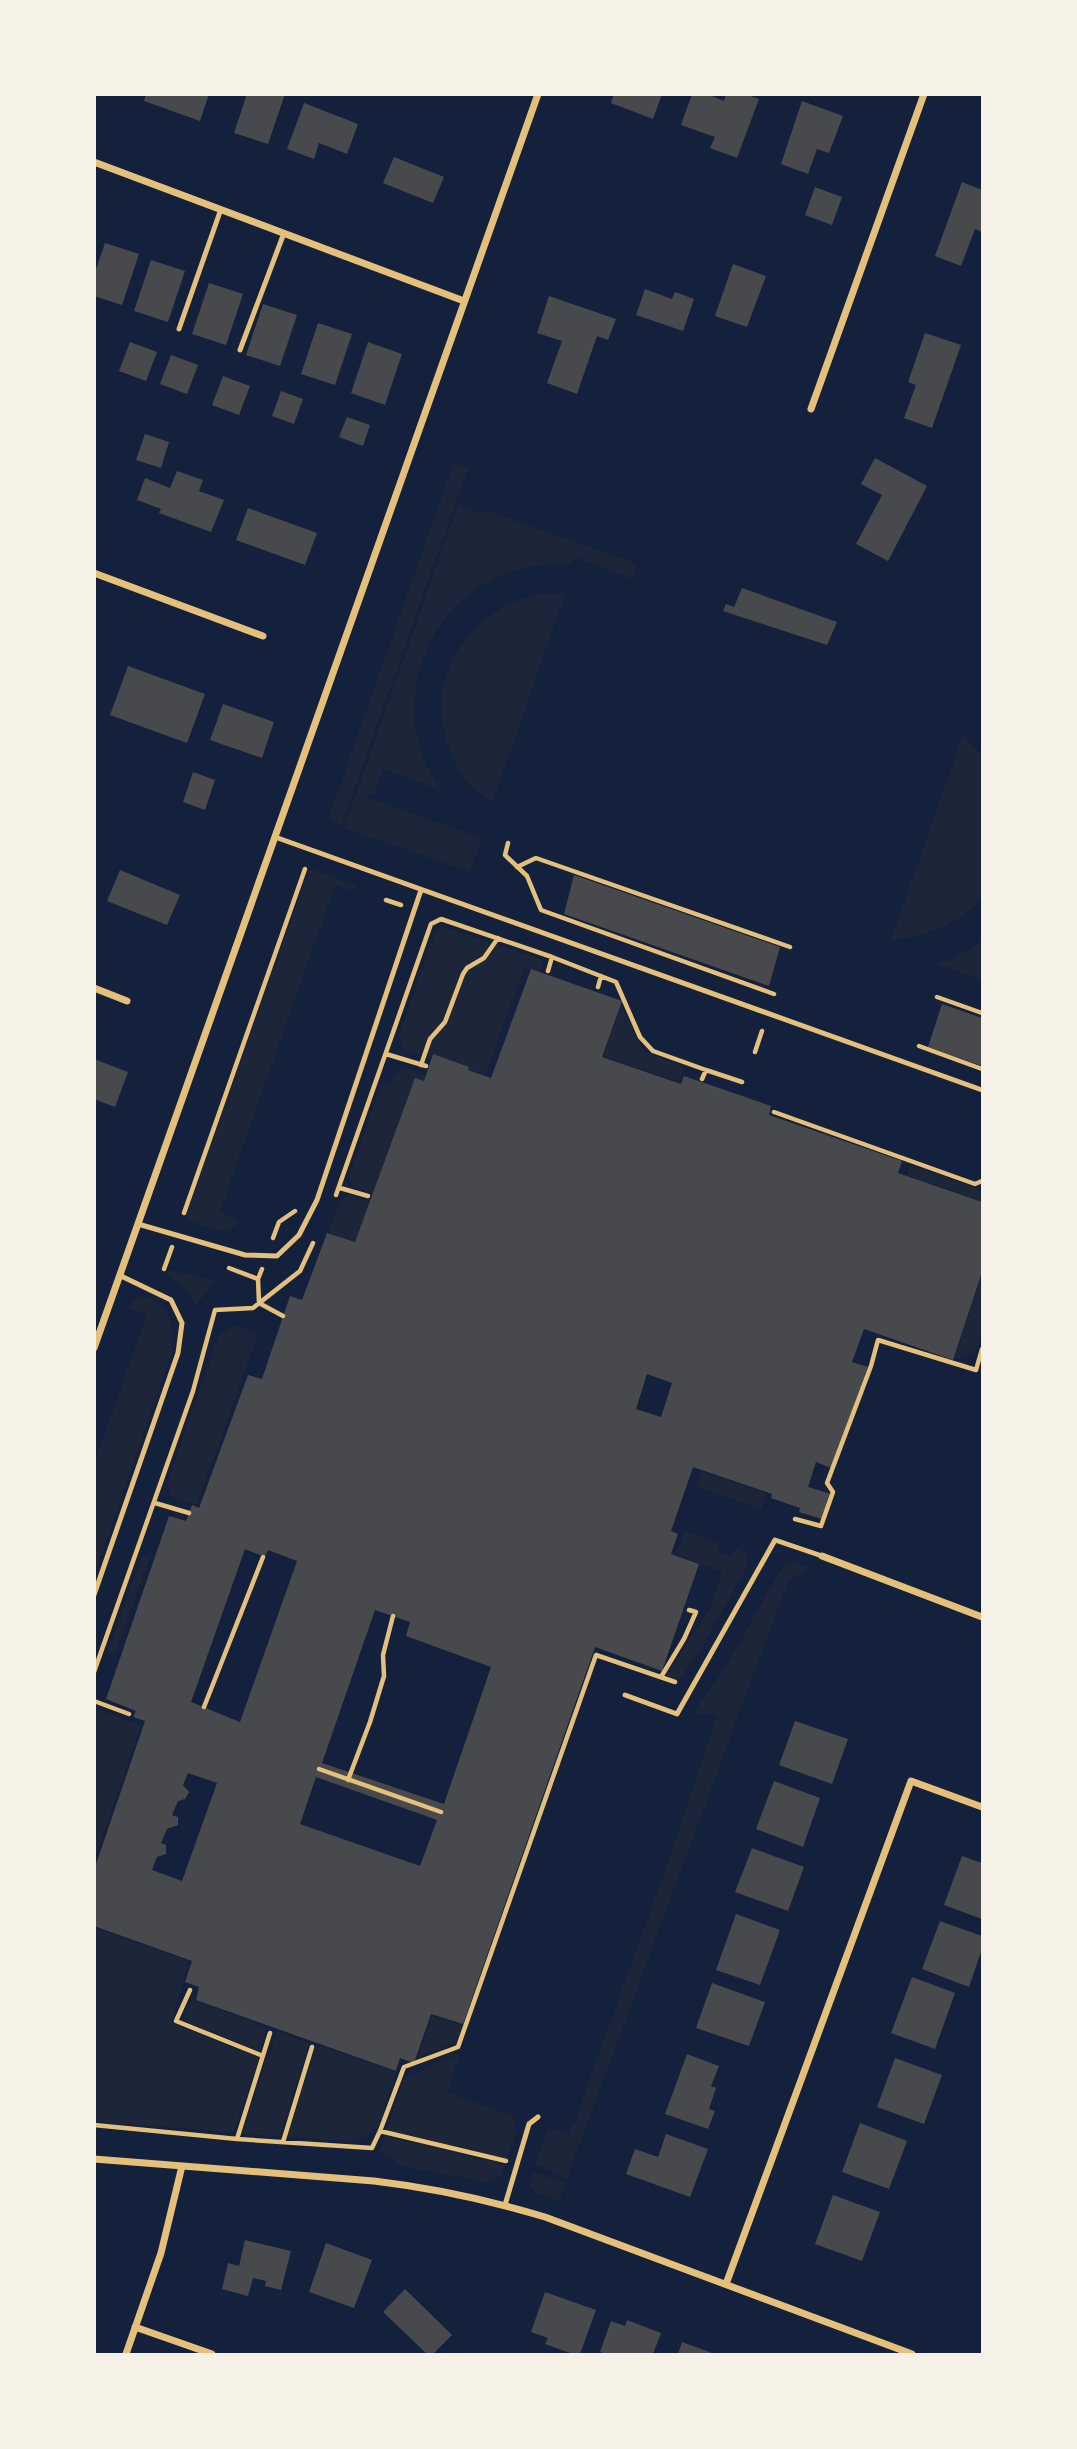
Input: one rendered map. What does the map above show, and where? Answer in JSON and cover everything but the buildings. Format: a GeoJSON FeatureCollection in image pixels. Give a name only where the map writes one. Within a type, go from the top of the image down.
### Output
{"type":"FeatureCollection","features":[{"type":"Feature","properties":{"kind":"street"},"geometry":{"type":"LineString","coordinates":[[94,1348],[538,94]]}},
{"type":"Feature","properties":{"kind":"street"},"geometry":{"type":"LineString","coordinates":[[811,409],[924,94]]}},
{"type":"Feature","properties":{"kind":"street"},"geometry":{"type":"LineString","coordinates":[[94,162],[464,301]]}},
{"type":"Feature","properties":{"kind":"street"},"geometry":{"type":"LineString","coordinates":[[94,573],[262,636]]}},
{"type":"Feature","properties":{"kind":"street"},"geometry":{"type":"LineString","coordinates":[[94,988],[127,1001]]}},
{"type":"Feature","properties":{"kind":"street"},"geometry":{"type":"LineString","coordinates":[[821,1556],[982,1617]]}},
{"type":"Feature","properties":{"kind":"street"},"geometry":{"type":"LineString","coordinates":[[726,2284],[911,1781],[982,1807]]}},
{"type":"Feature","properties":{"kind":"street"},"geometry":{"type":"LineString","coordinates":[[94,2159],[374,2181],[415,2186],[505,2205],[545,2217],[912,2354]]}},
{"type":"Feature","properties":{"kind":"street"},"geometry":{"type":"LineString","coordinates":[[125,2354],[161,2253],[182,2166]]}},
{"type":"Feature","properties":{"kind":"street"},"geometry":{"type":"LineString","coordinates":[[135,2327],[212,2354]]}},
{"type":"Feature","properties":{"kind":"lane"},"geometry":{"type":"LineString","coordinates":[[179,329],[221,209]]}},
{"type":"Feature","properties":{"kind":"lane"},"geometry":{"type":"LineString","coordinates":[[240,350],[284,233]]}},
{"type":"Feature","properties":{"kind":"lane"},"geometry":{"type":"LineString","coordinates":[[275,837],[982,1090]]}},
{"type":"Feature","properties":{"kind":"lane"},"geometry":{"type":"LineString","coordinates":[[138,1224],[245,1255],[277,1255],[299,1235],[317,1200],[421,890]]}},
{"type":"Feature","properties":{"kind":"lane"},"geometry":{"type":"LineString","coordinates":[[94,1595],[178,1353],[182,1323],[171,1300],[121,1276]]}},
{"type":"Feature","properties":{"kind":"lane"},"geometry":{"type":"LineString","coordinates":[[625,1695],[677,1714],[775,1540],[821,1556]]}},
{"type":"Feature","properties":{"kind":"lane"},"geometry":{"type":"LineString","coordinates":[[505,2205],[529,2124],[538,2117]]}},
{"type":"Feature","properties":{"kind":"path"},"geometry":{"type":"LineString","coordinates":[[508,843],[505,855],[527,876],[541,911],[774,994]]}},
{"type":"Feature","properties":{"kind":"path"},"geometry":{"type":"LineString","coordinates":[[517,867],[536,858],[790,947]]}},
{"type":"Feature","properties":{"kind":"path"},"geometry":{"type":"LineString","coordinates":[[184,1213],[305,869]]}},
{"type":"Feature","properties":{"kind":"path"},"geometry":{"type":"LineString","coordinates":[[386,900],[402,906]]}},
{"type":"Feature","properties":{"kind":"path"},"geometry":{"type":"LineString","coordinates":[[334,1200],[431,924],[441,919],[616,982],[640,1037],[653,1051],[742,1082]]}},
{"type":"Feature","properties":{"kind":"path"},"geometry":{"type":"LineString","coordinates":[[386,1054],[423,1065],[430,1039],[445,1022],[463,974],[467,968],[484,958],[498,938]]}},
{"type":"Feature","properties":{"kind":"path"},"geometry":{"type":"LineString","coordinates":[[548,971],[552,957]]}},
{"type":"Feature","properties":{"kind":"path"},"geometry":{"type":"LineString","coordinates":[[598,987],[601,976]]}},
{"type":"Feature","properties":{"kind":"path"},"geometry":{"type":"LineString","coordinates":[[937,997],[982,1013]]}},
{"type":"Feature","properties":{"kind":"path"},"geometry":{"type":"LineString","coordinates":[[755,1052],[762,1031]]}},
{"type":"Feature","properties":{"kind":"path"},"geometry":{"type":"LineString","coordinates":[[919,1046],[982,1069]]}},
{"type":"Feature","properties":{"kind":"path"},"geometry":{"type":"LineString","coordinates":[[702,1079],[706,1070]]}},
{"type":"Feature","properties":{"kind":"path"},"geometry":{"type":"LineString","coordinates":[[775,1112],[975,1184],[982,1181]]}},
{"type":"Feature","properties":{"kind":"path"},"geometry":{"type":"LineString","coordinates":[[340,1188],[368,1196]]}},
{"type":"Feature","properties":{"kind":"path"},"geometry":{"type":"LineString","coordinates":[[259,1303],[258,1279],[279,1222],[296,1210]]}},
{"type":"Feature","properties":{"kind":"path"},"geometry":{"type":"LineString","coordinates":[[94,1672],[193,1391],[215,1310],[253,1308],[300,1271],[317,1235]]}},
{"type":"Feature","properties":{"kind":"path"},"geometry":{"type":"LineString","coordinates":[[164,1269],[172,1247],[185,1251]]}},
{"type":"Feature","properties":{"kind":"path"},"geometry":{"type":"LineString","coordinates":[[222,1265],[258,1279]]}},
{"type":"Feature","properties":{"kind":"path"},"geometry":{"type":"LineString","coordinates":[[259,1303],[283,1316]]}},
{"type":"Feature","properties":{"kind":"path"},"geometry":{"type":"LineString","coordinates":[[795,1519],[821,1526],[833,1492],[827,1483],[871,1366],[878,1340],[976,1370],[982,1349]]}},
{"type":"Feature","properties":{"kind":"path"},"geometry":{"type":"LineString","coordinates":[[155,1503],[189,1513]]}},
{"type":"Feature","properties":{"kind":"path"},"geometry":{"type":"LineString","coordinates":[[204,1707],[263,1557]]}},
{"type":"Feature","properties":{"kind":"path"},"geometry":{"type":"LineString","coordinates":[[661,1677],[684,1639],[696,1612],[689,1610]]}},
{"type":"Feature","properties":{"kind":"path"},"geometry":{"type":"LineString","coordinates":[[348,1780],[384,1676],[383,1655],[393,1616]]}},
{"type":"Feature","properties":{"kind":"path"},"geometry":{"type":"LineString","coordinates":[[94,2125],[237,2139],[372,2148],[404,2067],[458,2047],[596,1655],[675,1682]]}},
{"type":"Feature","properties":{"kind":"path"},"geometry":{"type":"LineString","coordinates":[[94,1701],[129,1714]]}},
{"type":"Feature","properties":{"kind":"path"},"geometry":{"type":"LineString","coordinates":[[319,1769],[441,1812]]}},
{"type":"Feature","properties":{"kind":"path"},"geometry":{"type":"LineString","coordinates":[[190,1990],[176,2021],[263,2056]]}},
{"type":"Feature","properties":{"kind":"path"},"geometry":{"type":"LineString","coordinates":[[237,2139],[270,2033]]}},
{"type":"Feature","properties":{"kind":"path"},"geometry":{"type":"LineString","coordinates":[[283,2142],[312,2047]]}},
{"type":"Feature","properties":{"kind":"path"},"geometry":{"type":"LineString","coordinates":[[380,2131],[508,2162]]}},
{"type":"Feature","properties":{"kind":"shaded area"},"geometry":{"type":"Polygon","coordinates":[[[454,462],[468,468],[341,827],[329,817],[454,462]]]}},
{"type":"Feature","properties":{"kind":"shaded area"},"geometry":{"type":"Polygon","coordinates":[[[458,505],[484,514],[485,510],[637,566],[632,579],[575,557],[571,564],[537,566],[506,574],[478,588],[455,607],[436,631],[423,659],[416,691],[415,725],[427,766],[439,789],[383,769],[374,794],[367,794],[368,798],[482,838],[470,872],[344,828],[458,505]]]}},
{"type":"Feature","properties":{"kind":"shaded area"},"geometry":{"type":"Polygon","coordinates":[[[542,593],[565,593],[493,802],[478,793],[467,781],[450,750],[443,723],[442,697],[447,672],[458,650],[473,630],[492,614],[516,601],[542,593]]]}},
{"type":"Feature","properties":{"kind":"shaded area"},"geometry":{"type":"Polygon","coordinates":[[[963,735],[982,756],[982,897],[964,915],[941,928],[917,936],[891,940],[963,735]]]}},
{"type":"Feature","properties":{"kind":"shaded area"},"geometry":{"type":"Polygon","coordinates":[[[312,869],[356,886],[354,891],[335,885],[220,1211],[239,1221],[228,1230],[215,1229],[187,1219],[186,1215],[308,872],[312,869]]]}},
{"type":"Feature","properties":{"kind":"shaded area"},"geometry":{"type":"Polygon","coordinates":[[[440,926],[543,960],[540,972],[524,968],[485,1075],[433,1054],[431,1058],[405,1051],[399,1036],[440,926]]]}},
{"type":"Feature","properties":{"kind":"shaded area"},"geometry":{"type":"Polygon","coordinates":[[[982,941],[982,980],[936,964],[952,960],[982,941]]]}},
{"type":"Feature","properties":{"kind":"shaded area"},"geometry":{"type":"Polygon","coordinates":[[[621,1006],[644,1051],[684,1067],[679,1082],[603,1056],[621,1006]]]}},
{"type":"Feature","properties":{"kind":"shaded area"},"geometry":{"type":"Polygon","coordinates":[[[400,1067],[426,1075],[424,1081],[415,1078],[373,1193],[353,1186],[349,1176],[382,1084],[389,1085],[400,1067]]]}},
{"type":"Feature","properties":{"kind":"shaded area"},"geometry":{"type":"Polygon","coordinates":[[[910,1165],[982,1190],[982,1202],[907,1175],[910,1165]]]}},
{"type":"Feature","properties":{"kind":"shaded area"},"geometry":{"type":"Polygon","coordinates":[[[351,1195],[370,1202],[355,1242],[328,1232],[342,1199],[351,1195]]]}},
{"type":"Feature","properties":{"kind":"shaded area"},"geometry":{"type":"Polygon","coordinates":[[[168,1270],[215,1281],[196,1306],[186,1290],[168,1275],[168,1270]]]}},
{"type":"Feature","properties":{"kind":"shaded area"},"geometry":{"type":"Polygon","coordinates":[[[982,1274],[982,1330],[975,1352],[960,1359],[955,1357],[982,1274]]]}},
{"type":"Feature","properties":{"kind":"shaded area"},"geometry":{"type":"Polygon","coordinates":[[[140,1296],[158,1303],[168,1316],[172,1352],[95,1573],[95,1462],[147,1314],[127,1308],[140,1296]]]}},
{"type":"Feature","properties":{"kind":"shaded area"},"geometry":{"type":"Polygon","coordinates":[[[235,1326],[255,1332],[257,1337],[197,1505],[173,1498],[167,1484],[219,1335],[235,1326]]]}},
{"type":"Feature","properties":{"kind":"shaded area"},"geometry":{"type":"Polygon","coordinates":[[[702,1471],[767,1494],[761,1509],[695,1486],[702,1471]]]}},
{"type":"Feature","properties":{"kind":"shaded area"},"geometry":{"type":"Polygon","coordinates":[[[685,1531],[720,1544],[717,1552],[731,1557],[735,1548],[745,1553],[748,1564],[701,1649],[679,1680],[666,1676],[710,1608],[722,1572],[676,1554],[685,1531]]]}},
{"type":"Feature","properties":{"kind":"shaded area"},"geometry":{"type":"Polygon","coordinates":[[[142,1556],[149,1559],[115,1655],[107,1652],[142,1556]]]}},
{"type":"Feature","properties":{"kind":"shaded area"},"geometry":{"type":"Polygon","coordinates":[[[797,1561],[798,1564],[810,1568],[788,1581],[567,2178],[535,2165],[547,2130],[552,2128],[569,2134],[573,2123],[578,2121],[579,2109],[666,1868],[717,1716],[695,1715],[695,1710],[727,1665],[778,1574],[785,1566],[797,1561]]]}},
{"type":"Feature","properties":{"kind":"shaded area"},"geometry":{"type":"Polygon","coordinates":[[[94,1708],[141,1725],[95,1860],[94,1708]]]}},
{"type":"Feature","properties":{"kind":"shaded area"},"geometry":{"type":"Polygon","coordinates":[[[94,1928],[189,1961],[171,2023],[259,2058],[234,2132],[95,2122],[94,1928]]]}},
{"type":"Feature","properties":{"kind":"shaded area"},"geometry":{"type":"Polygon","coordinates":[[[193,2000],[266,2027],[260,2051],[183,2020],[188,2004],[193,2000]]]}},
{"type":"Feature","properties":{"kind":"shaded area"},"geometry":{"type":"Polygon","coordinates":[[[432,2016],[465,2026],[455,2043],[418,2057],[432,2016]]]}},
{"type":"Feature","properties":{"kind":"shaded area"},"geometry":{"type":"Polygon","coordinates":[[[277,2031],[309,2043],[280,2136],[242,2134],[277,2031]]]}},
{"type":"Feature","properties":{"kind":"shaded area"},"geometry":{"type":"Polygon","coordinates":[[[320,2046],[396,2072],[378,2128],[357,2141],[287,2137],[316,2048],[320,2046]]]}},
{"type":"Feature","properties":{"kind":"shaded area"},"geometry":{"type":"Polygon","coordinates":[[[460,2053],[447,2092],[512,2116],[516,2132],[507,2159],[387,2130],[404,2078],[460,2053]]]}},
{"type":"Feature","properties":{"kind":"shaded area"},"geometry":{"type":"Polygon","coordinates":[[[385,2136],[504,2165],[503,2169],[499,2176],[488,2182],[401,2166],[391,2156],[381,2153],[385,2136]]]}},
{"type":"Feature","properties":{"kind":"shaded area"},"geometry":{"type":"Polygon","coordinates":[[[533,2172],[566,2183],[559,2201],[534,2192],[530,2186],[533,2172]]]}}]}
